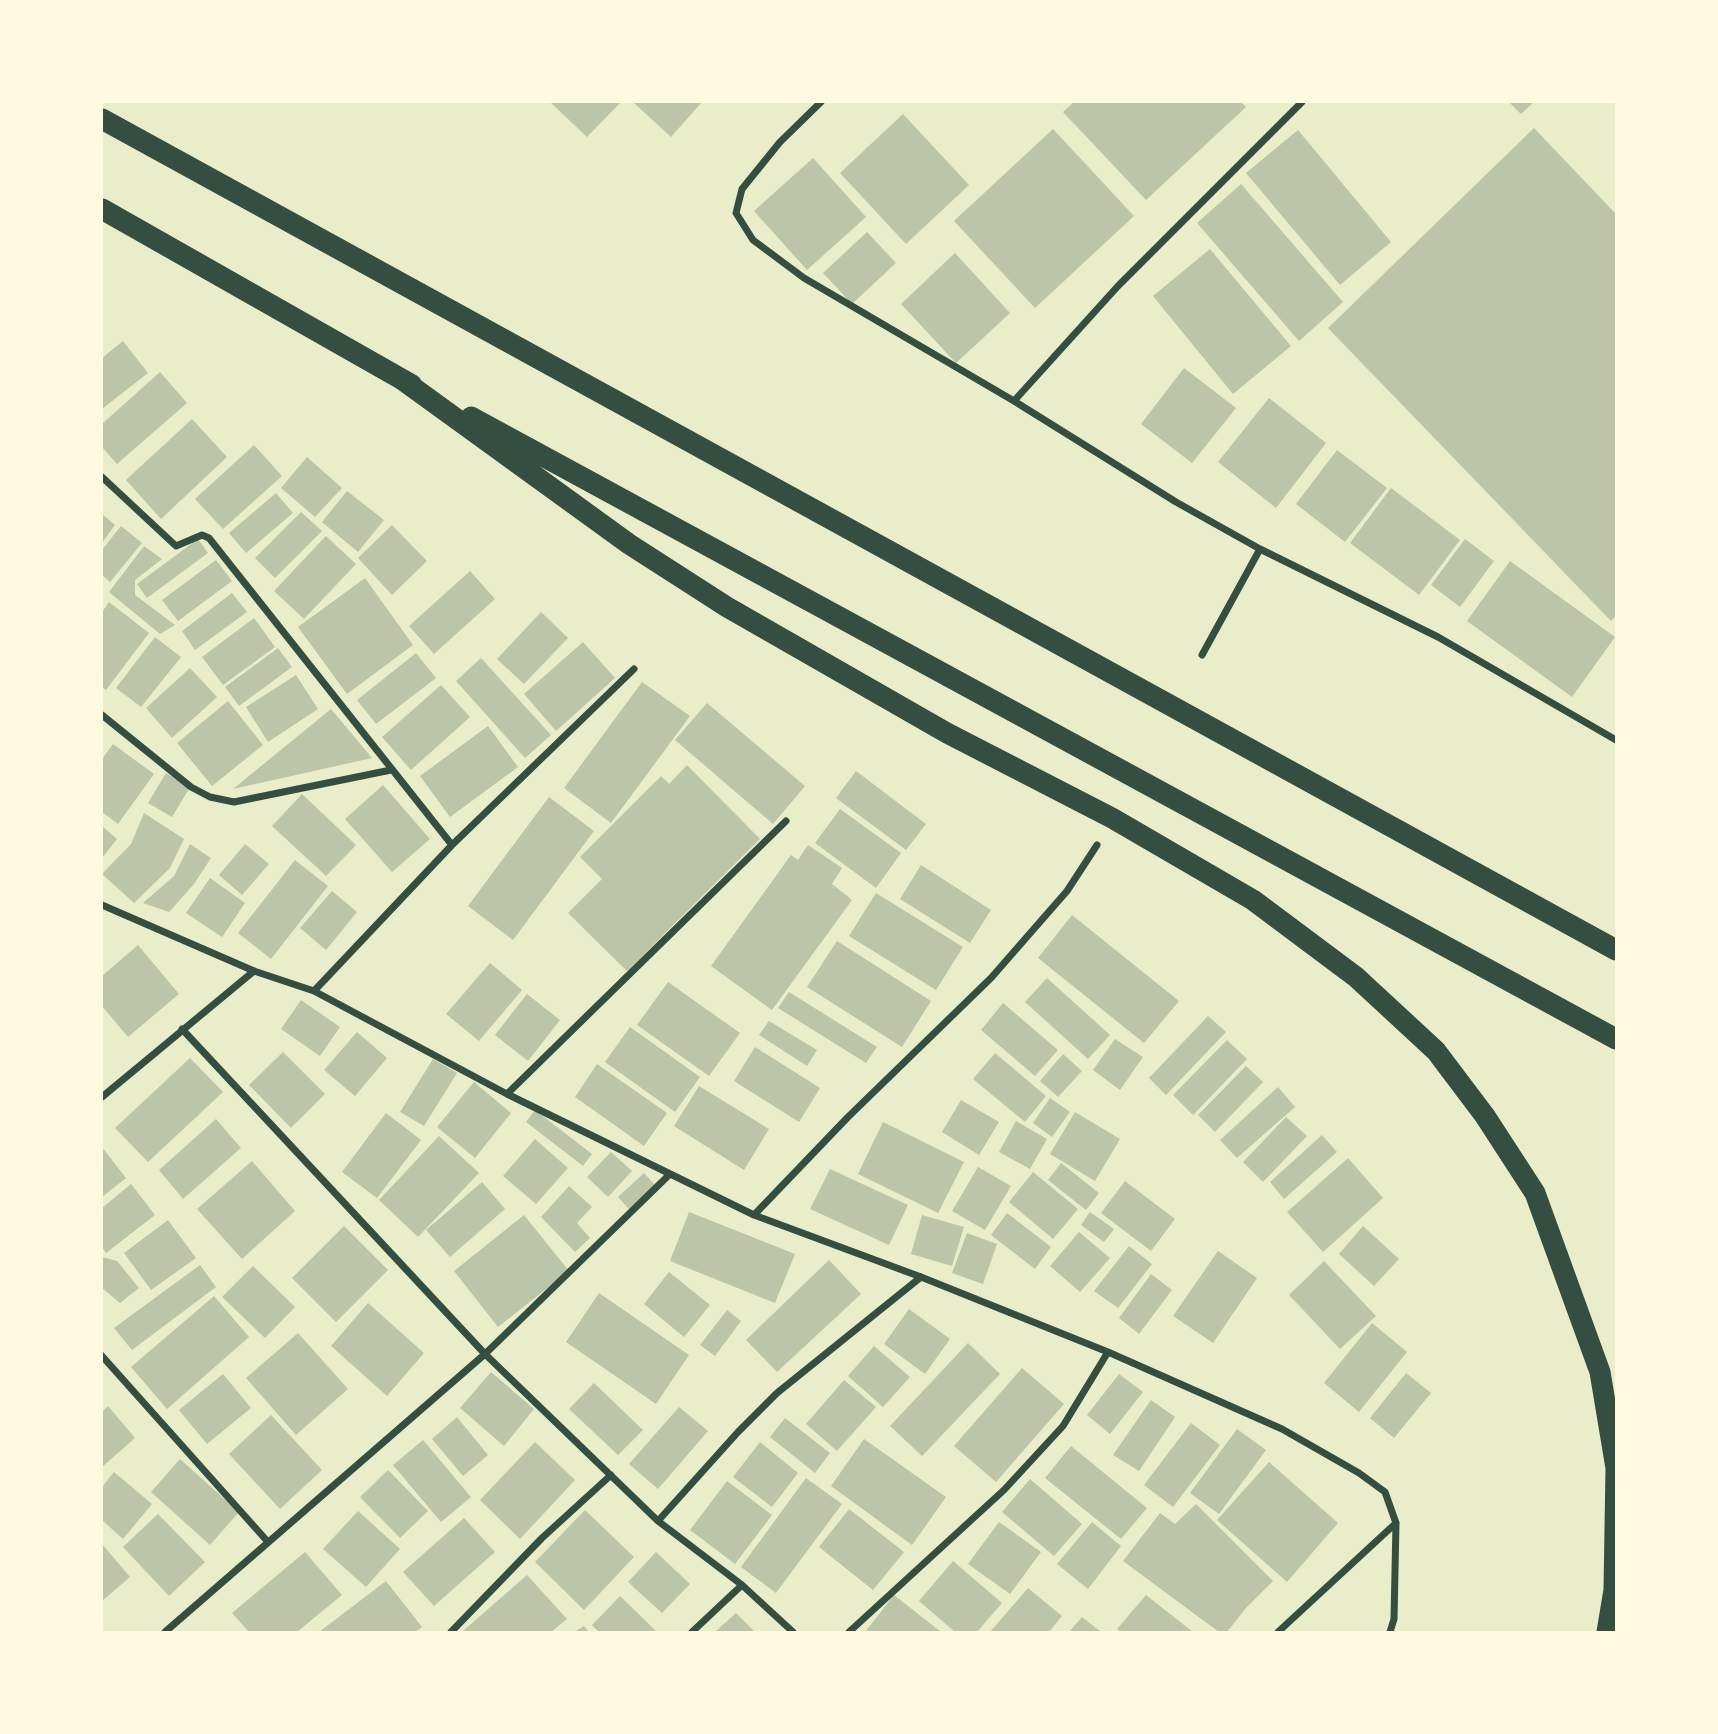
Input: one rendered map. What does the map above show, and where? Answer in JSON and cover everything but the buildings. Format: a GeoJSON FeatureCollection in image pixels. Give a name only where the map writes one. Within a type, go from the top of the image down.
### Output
{"type":"FeatureCollection","features":[{"type":"Feature","properties":{"kind":"highway"},"geometry":{"type":"LineString","coordinates":[[102,119],[1616,950]]}},
{"type":"Feature","properties":{"kind":"highway"},"geometry":{"type":"LineString","coordinates":[[102,209],[400,378],[1616,1039]]}},
{"type":"Feature","properties":{"kind":"highway"},"geometry":{"type":"LineString","coordinates":[[400,378],[629,544],[727,607],[947,733],[1112,818],[1253,900],[1356,976],[1436,1051],[1485,1116],[1535,1193],[1600,1372],[1616,1468],[1614,1590],[1607,1633]]}},
{"type":"Feature","properties":{"kind":"street"},"geometry":{"type":"LineString","coordinates":[[821,102],[780,142],[742,189],[736,214],[753,240],[804,278],[1014,401],[1176,502],[1260,549],[1438,637],[1616,740]]}},
{"type":"Feature","properties":{"kind":"street"},"geometry":{"type":"LineString","coordinates":[[1014,401],[1118,286],[1302,102]]}},
{"type":"Feature","properties":{"kind":"street"},"geometry":{"type":"LineString","coordinates":[[102,477],[176,546],[202,535],[209,538],[452,845]]}},
{"type":"Feature","properties":{"kind":"street"},"geometry":{"type":"LineString","coordinates":[[1202,655],[1260,549]]}},
{"type":"Feature","properties":{"kind":"street"},"geometry":{"type":"LineString","coordinates":[[313,991],[452,845],[634,669]]}},
{"type":"Feature","properties":{"kind":"street"},"geometry":{"type":"LineString","coordinates":[[102,715],[191,787],[210,797],[234,802],[391,770]]}},
{"type":"Feature","properties":{"kind":"street"},"geometry":{"type":"LineString","coordinates":[[507,1094],[786,821]]}},
{"type":"Feature","properties":{"kind":"street"},"geometry":{"type":"LineString","coordinates":[[754,1215],[848,1117],[990,978],[1067,891],[1097,845]]}},
{"type":"Feature","properties":{"kind":"street"},"geometry":{"type":"LineString","coordinates":[[102,905],[254,971],[313,991],[507,1094],[754,1215],[921,1277],[1108,1352],[1282,1429],[1359,1473],[1385,1492],[1396,1523],[1394,1619],[1390,1633]]}},
{"type":"Feature","properties":{"kind":"street"},"geometry":{"type":"LineString","coordinates":[[102,1097],[254,971]]}},
{"type":"Feature","properties":{"kind":"street"},"geometry":{"type":"LineString","coordinates":[[182,1029],[485,1354],[658,1521],[742,1585],[793,1633]]}},
{"type":"Feature","properties":{"kind":"street"},"geometry":{"type":"LineString","coordinates":[[165,1633],[485,1354],[669,1175]]}},
{"type":"Feature","properties":{"kind":"street"},"geometry":{"type":"LineString","coordinates":[[658,1521],[777,1393],[921,1277]]}},
{"type":"Feature","properties":{"kind":"street"},"geometry":{"type":"LineString","coordinates":[[849,1633],[1004,1490],[1063,1426],[1108,1352]]}},
{"type":"Feature","properties":{"kind":"street"},"geometry":{"type":"LineString","coordinates":[[102,1356],[268,1542]]}},
{"type":"Feature","properties":{"kind":"street"},"geometry":{"type":"LineString","coordinates":[[452,1633],[542,1538],[611,1475]]}},
{"type":"Feature","properties":{"kind":"street"},"geometry":{"type":"LineString","coordinates":[[1278,1633],[1396,1523]]}},
{"type":"Feature","properties":{"kind":"street"},"geometry":{"type":"LineString","coordinates":[[692,1633],[742,1585]]}}]}
